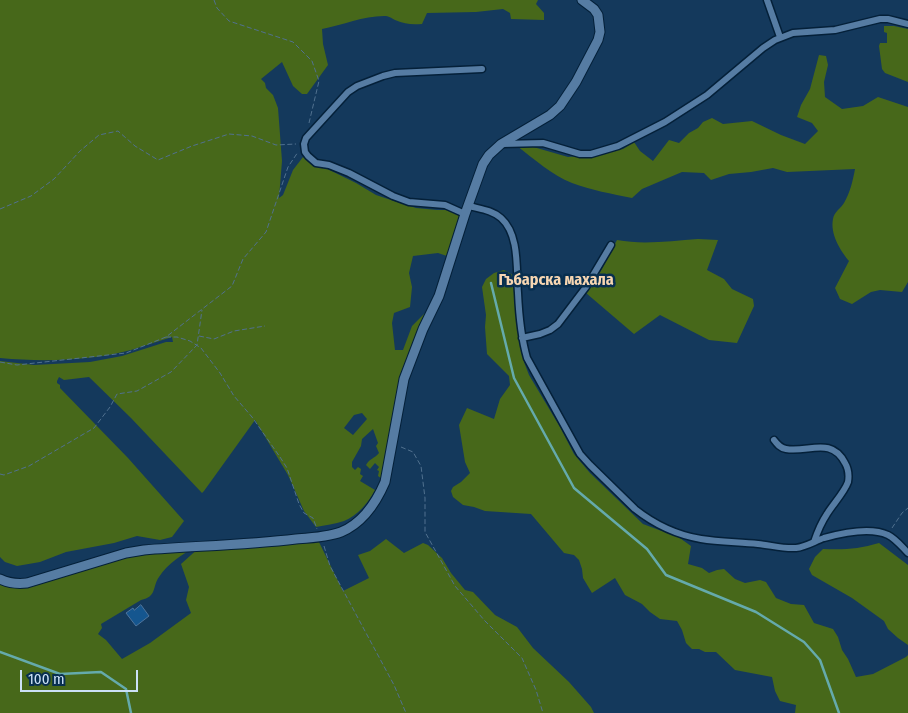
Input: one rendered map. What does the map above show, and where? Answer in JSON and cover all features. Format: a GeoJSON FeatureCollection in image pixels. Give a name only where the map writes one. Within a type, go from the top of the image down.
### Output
{"type":"FeatureCollection","features":[{"type":"Feature","properties":{"kind":"street"},"geometry":{"type":"LineString","coordinates":[[0,579],[17,584],[27,583],[126,553],[144,550],[271,542],[323,536],[340,532],[365,516],[380,494],[385,482],[404,379],[423,329],[439,296],[483,164],[489,155],[501,144],[550,115],[560,106],[576,82],[598,40],[600,32],[598,15],[594,9],[582,0]]}},
{"type":"Feature","properties":{"kind":"street"},"geometry":{"type":"LineString","coordinates":[[767,0],[780,37]]}},
{"type":"Feature","properties":{"kind":"street"},"geometry":{"type":"LineString","coordinates":[[501,144],[542,143],[580,154],[591,154],[618,146],[665,122],[707,95],[763,48],[780,37],[792,33],[835,30],[880,19],[908,24]]}},
{"type":"Feature","properties":{"kind":"street"},"geometry":{"type":"LineString","coordinates":[[482,69],[395,73],[356,86],[348,92],[306,138],[304,144],[305,152],[316,163],[329,165],[349,173],[393,196],[409,202],[492,212],[505,223],[511,233],[516,252],[522,338],[527,358],[580,454],[643,515],[669,529],[701,539],[794,548],[823,538],[865,531],[879,532],[895,540],[908,553]]}},
{"type":"Feature","properties":{"kind":"street"},"geometry":{"type":"LineString","coordinates":[[522,338],[540,334],[558,324],[586,287],[611,245]]}},
{"type":"Feature","properties":{"kind":"street"},"geometry":{"type":"LineString","coordinates":[[774,440],[784,449],[829,448],[835,450],[847,465],[848,481],[826,515],[814,542]]}},
{"type":"Feature","properties":{"kind":"path"},"geometry":{"type":"LineString","coordinates":[[214,0],[217,8],[229,21],[293,42],[312,61],[319,81],[308,128]]}},
{"type":"Feature","properties":{"kind":"path"},"geometry":{"type":"LineString","coordinates":[[0,208],[31,196],[54,179],[99,135],[118,131],[136,146],[158,160],[228,134],[252,136],[276,145],[304,144]]}},
{"type":"Feature","properties":{"kind":"path"},"geometry":{"type":"LineString","coordinates":[[0,362],[17,364],[126,353],[166,337],[232,286],[243,259],[266,232],[288,167],[304,144]]}},
{"type":"Feature","properties":{"kind":"path"},"geometry":{"type":"LineString","coordinates":[[0,474],[29,466],[94,428],[117,394],[137,391],[172,372],[197,345],[202,309]]}},
{"type":"Feature","properties":{"kind":"path"},"geometry":{"type":"LineString","coordinates":[[198,335],[214,339],[234,331],[265,326]]}},
{"type":"Feature","properties":{"kind":"path"},"geometry":{"type":"LineString","coordinates":[[166,337],[190,340],[201,348],[280,457],[299,504],[304,513],[313,518],[323,536],[324,547],[330,566],[394,685],[406,713]]}},
{"type":"Feature","properties":{"kind":"path"},"geometry":{"type":"LineString","coordinates":[[392,444],[413,452],[421,466],[425,498],[425,532],[454,586],[522,658],[536,690],[543,713]]}},
{"type":"Feature","properties":{"kind":"path"},"geometry":{"type":"LineString","coordinates":[[888,535],[902,513],[908,508]]}},
{"type":"Feature","properties":{"kind":"green space"},"geometry":{"type":"Polygon","coordinates":[[[0,0],[538,0],[536,4],[544,13],[544,20],[511,19],[510,13],[503,9],[476,12],[427,13],[422,24],[405,23],[387,16],[376,16],[322,29],[328,65],[307,94],[302,94],[293,86],[282,62],[261,79],[273,95],[278,108],[282,161],[279,198],[283,195],[293,170],[303,157],[376,195],[416,208],[458,210],[463,212],[447,256],[438,253],[413,256],[409,273],[412,287],[410,307],[394,313],[392,323],[395,350],[403,350],[412,326],[427,311],[413,350],[401,373],[390,443],[382,479],[378,476],[379,471],[377,470],[379,467],[375,463],[370,469],[366,465],[379,453],[373,429],[362,439],[361,446],[352,462],[352,467],[355,470],[358,467],[361,469],[360,474],[363,476],[360,481],[375,490],[366,504],[349,519],[316,527],[304,511],[288,475],[255,420],[202,493],[89,377],[64,380],[59,377],[57,383],[60,385],[60,388],[128,458],[184,521],[172,537],[160,540],[137,536],[114,543],[66,552],[40,562],[17,566],[5,562],[0,557],[0,361],[34,365],[90,362],[122,356],[166,342],[173,342],[172,337],[115,354],[82,358],[33,360],[0,358],[0,0]],[[362,413],[354,415],[344,428],[353,435],[367,419],[362,413]]]}},
{"type":"Feature","properties":{"kind":"green space"},"geometry":{"type":"Polygon","coordinates":[[[884,26],[908,29],[908,82],[885,73],[882,69],[879,46],[880,43],[887,43],[887,33],[884,32],[884,26]]]}},
{"type":"Feature","properties":{"kind":"green space"},"geometry":{"type":"Polygon","coordinates":[[[819,55],[826,56],[828,65],[824,82],[825,97],[842,109],[863,106],[878,97],[908,107],[908,282],[902,292],[880,290],[871,292],[852,304],[840,299],[835,288],[849,261],[834,236],[833,219],[848,195],[855,169],[787,172],[773,168],[729,174],[711,180],[704,173],[682,172],[642,189],[632,198],[594,190],[565,180],[517,146],[530,146],[568,157],[623,149],[634,142],[640,151],[653,161],[669,140],[679,143],[703,122],[712,118],[723,124],[752,121],[805,144],[818,131],[812,123],[797,117],[810,89],[819,55]]]}},
{"type":"Feature","properties":{"kind":"green space"},"geometry":{"type":"Polygon","coordinates":[[[698,239],[718,240],[707,270],[724,279],[732,289],[753,299],[754,306],[737,343],[709,340],[660,315],[634,334],[586,293],[602,269],[617,240],[667,242],[698,239]]]}},
{"type":"Feature","properties":{"kind":"green space"},"geometry":{"type":"Polygon","coordinates":[[[504,270],[513,275],[516,282],[524,362],[529,375],[574,454],[590,473],[643,524],[677,536],[691,546],[688,564],[702,568],[709,573],[724,569],[735,579],[745,583],[760,580],[766,582],[776,598],[791,604],[804,605],[814,623],[833,629],[856,677],[873,674],[908,655],[908,713],[795,713],[796,705],[780,701],[775,691],[772,677],[735,670],[716,652],[692,649],[686,643],[677,621],[660,619],[642,604],[625,595],[615,578],[592,593],[583,578],[579,560],[574,555],[564,553],[531,514],[485,511],[463,505],[453,497],[451,491],[453,487],[470,473],[465,462],[459,425],[467,408],[494,419],[500,399],[510,385],[509,376],[487,354],[486,315],[482,287],[486,279],[494,273],[504,270]]]}},
{"type":"Feature","properties":{"kind":"green space"},"geometry":{"type":"Polygon","coordinates":[[[317,538],[343,591],[369,578],[358,555],[370,551],[386,539],[404,553],[423,543],[428,545],[442,558],[465,590],[473,592],[495,615],[517,627],[533,648],[569,682],[594,713],[0,713],[0,579],[10,584],[133,553],[195,547],[167,568],[159,577],[150,597],[141,600],[101,624],[102,628],[98,634],[106,640],[122,659],[150,643],[191,613],[186,600],[189,587],[181,564],[201,546],[317,538]]]}},
{"type":"Feature","properties":{"kind":"green space"},"geometry":{"type":"Polygon","coordinates":[[[879,543],[908,565],[908,645],[888,629],[884,621],[852,598],[812,575],[809,569],[815,557],[823,549],[851,549],[879,543]]]}},
{"type":"Feature","properties":{"kind":"building"},"geometry":{"type":"Polygon","coordinates":[[[141,605],[149,616],[136,626],[126,613],[141,605]]]}},
{"type":"Feature","properties":{"kind":"waterway"},"geometry":{"type":"LineString","coordinates":[[491,283],[514,378],[574,488],[647,549],[666,575],[756,612],[804,642],[820,660],[839,713]]}},
{"type":"Feature","properties":{"kind":"waterway"},"geometry":{"type":"LineString","coordinates":[[0,652],[60,674],[101,672],[126,689],[131,713]]}},
{"type":"Feature","properties":{"kind":"district","name":"Гъбарска махала"},"geometry":{"type":"Point","coordinates":[556,281]}}]}
